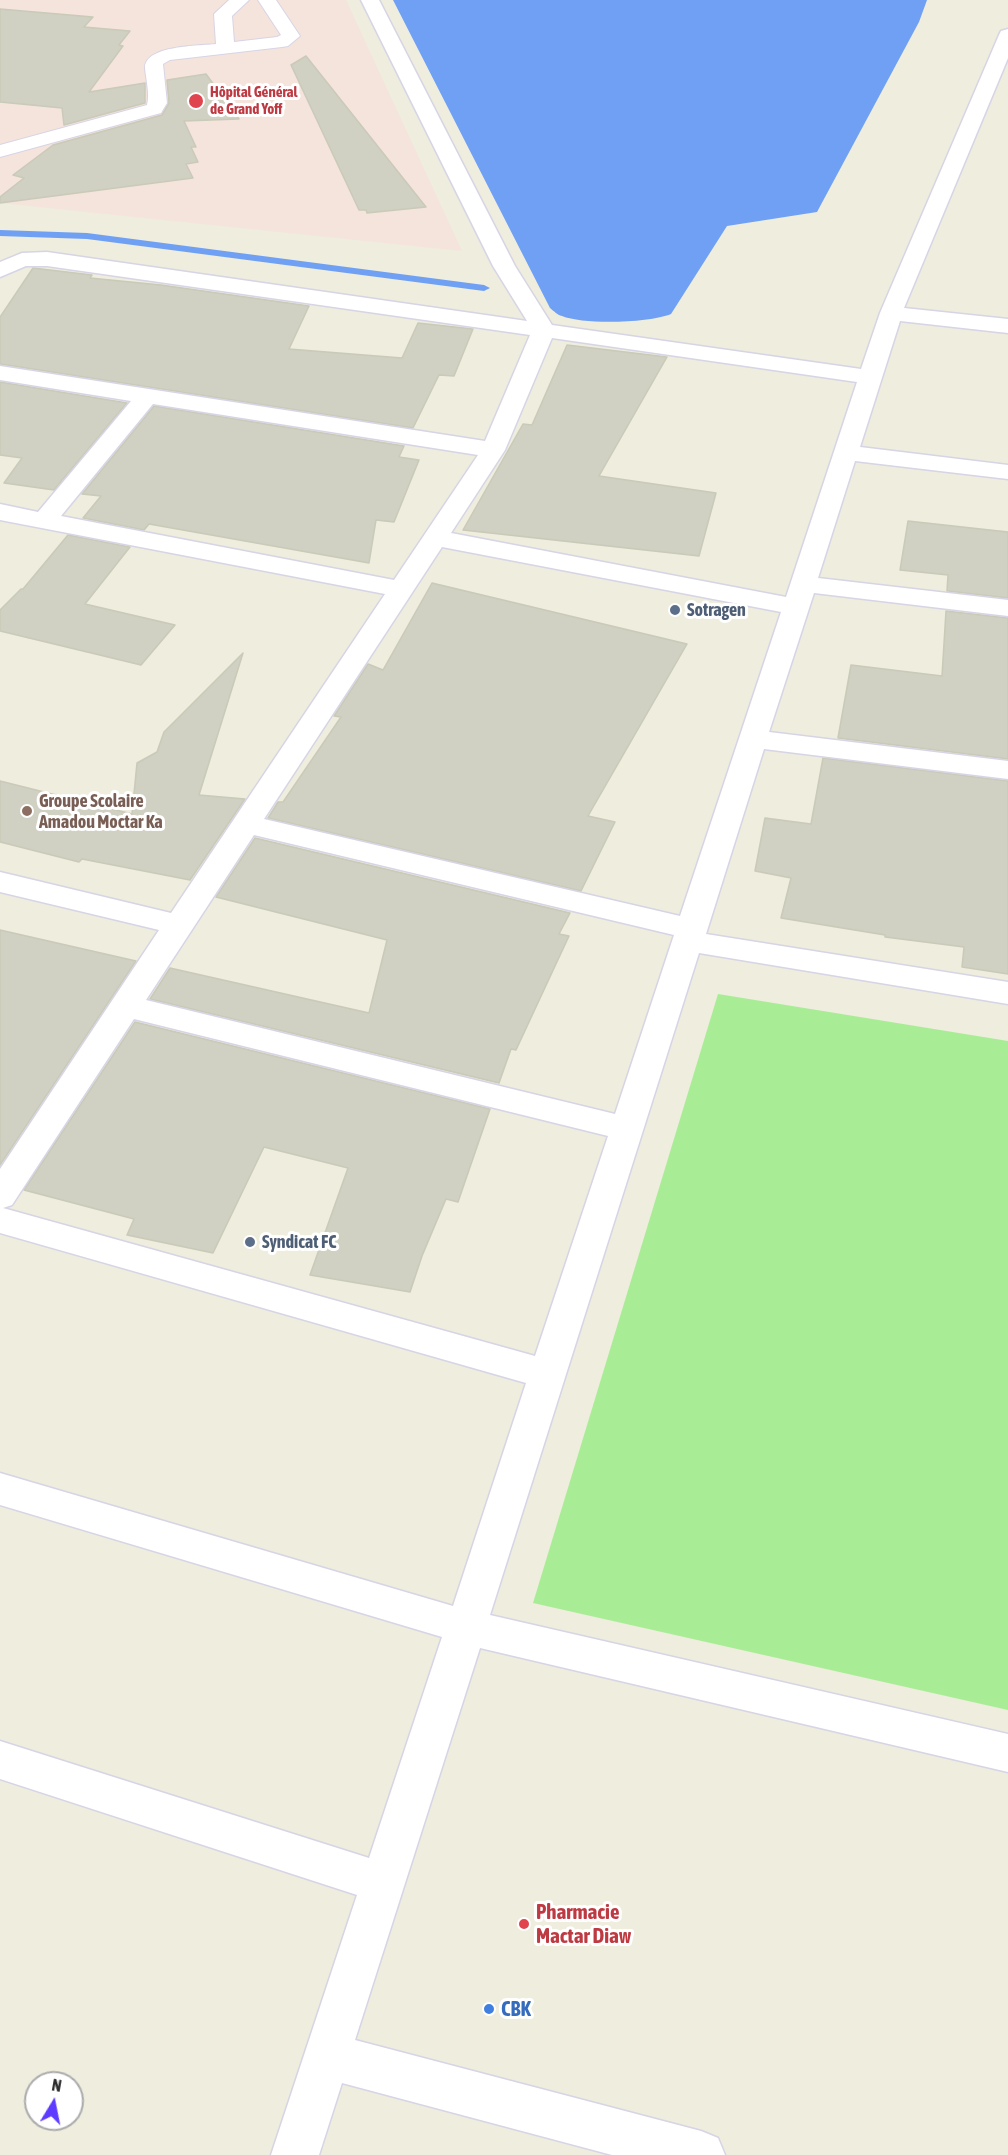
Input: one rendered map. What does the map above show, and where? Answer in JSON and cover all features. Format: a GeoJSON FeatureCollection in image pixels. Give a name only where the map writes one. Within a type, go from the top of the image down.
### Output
{"type":"FeatureCollection","features":[{"type":"Feature","properties":{"kind":"street"},"geometry":{"type":"LineString","coordinates":[[370,0],[504,266],[544,330]]}},
{"type":"Feature","properties":{"kind":"street"},"geometry":{"type":"LineString","coordinates":[[295,2155],[891,313],[1008,35]]}},
{"type":"Feature","properties":{"kind":"street"},"geometry":{"type":"LineString","coordinates":[[0,270],[22,260],[46,259],[870,377]]}},
{"type":"Feature","properties":{"kind":"street"},"geometry":{"type":"LineString","coordinates":[[891,313],[1008,326]]}},
{"type":"Feature","properties":{"kind":"street"},"geometry":{"type":"LineString","coordinates":[[0,1196],[493,450],[544,330]]}},
{"type":"Feature","properties":{"kind":"street"},"geometry":{"type":"LineString","coordinates":[[0,373],[493,450]]}},
{"type":"Feature","properties":{"kind":"street"},"geometry":{"type":"LineString","coordinates":[[45,520],[147,396]]}},
{"type":"Feature","properties":{"kind":"street"},"geometry":{"type":"LineString","coordinates":[[846,453],[1008,472]]}},
{"type":"Feature","properties":{"kind":"street"},"geometry":{"type":"LineString","coordinates":[[0,512],[401,589]]}},
{"type":"Feature","properties":{"kind":"street"},"geometry":{"type":"LineString","coordinates":[[435,538],[799,596],[1008,608]]}},
{"type":"Feature","properties":{"kind":"street"},"geometry":{"type":"LineString","coordinates":[[753,739],[1008,770]]}},
{"type":"Feature","properties":{"kind":"street"},"geometry":{"type":"LineString","coordinates":[[246,824],[689,935],[1008,993]]}},
{"type":"Feature","properties":{"kind":"street"},"geometry":{"type":"LineString","coordinates":[[0,882],[179,925]]}},
{"type":"Feature","properties":{"kind":"street"},"geometry":{"type":"LineString","coordinates":[[125,1006],[627,1129]]}},
{"type":"Feature","properties":{"kind":"street"},"geometry":{"type":"LineString","coordinates":[[0,1220],[548,1374]]}},
{"type":"Feature","properties":{"kind":"street"},"geometry":{"type":"LineString","coordinates":[[0,1489],[466,1627],[1008,1753]]}},
{"type":"Feature","properties":{"kind":"street"},"geometry":{"type":"LineString","coordinates":[[0,1760],[384,1882]]}},
{"type":"Feature","properties":{"kind":"street"},"geometry":{"type":"LineString","coordinates":[[327,2056],[701,2155]]}},
{"type":"Feature","properties":{"kind":"lane"},"geometry":{"type":"LineString","coordinates":[[225,48],[223,14],[240,0]]}},
{"type":"Feature","properties":{"kind":"lane"},"geometry":{"type":"LineString","coordinates":[[0,151],[143,114],[154,109],[158,103],[154,64],[157,59],[166,55],[282,42],[291,36],[267,0]]}},
{"type":"Feature","properties":{"kind":"shaded area","name":"Hôpital Général de Grand Yoff"},"geometry":{"type":"Polygon","coordinates":[[[0,0],[346,0],[462,251],[0,203],[0,0]]]}},
{"type":"Feature","properties":{"kind":"green space"},"geometry":{"type":"Polygon","coordinates":[[[718,994],[1008,1041],[1008,1710],[533,1603],[718,994]]]}},
{"type":"Feature","properties":{"kind":"water"},"geometry":{"type":"Polygon","coordinates":[[[393,0],[927,0],[919,22],[817,212],[727,226],[671,314],[648,319],[600,322],[572,319],[559,315],[550,308],[393,0]]]}},
{"type":"Feature","properties":{"kind":"building"},"geometry":{"type":"Polygon","coordinates":[[[0,9],[93,17],[84,27],[130,31],[119,45],[123,46],[89,92],[145,83],[145,103],[64,125],[62,108],[0,102],[0,9]]]}},
{"type":"Feature","properties":{"kind":"building"},"geometry":{"type":"Polygon","coordinates":[[[306,56],[426,207],[367,213],[366,210],[359,210],[291,65],[306,56]]]}},
{"type":"Feature","properties":{"kind":"building"},"geometry":{"type":"Polygon","coordinates":[[[206,74],[239,119],[184,121],[196,147],[191,147],[198,162],[186,164],[193,178],[0,203],[0,197],[24,178],[13,175],[53,145],[162,115],[169,103],[167,80],[206,74]]]}},
{"type":"Feature","properties":{"kind":"building"},"geometry":{"type":"Polygon","coordinates":[[[33,268],[92,275],[90,278],[161,285],[309,306],[289,349],[402,358],[418,323],[473,329],[454,376],[439,375],[413,428],[0,364],[0,317],[33,268]]]}},
{"type":"Feature","properties":{"kind":"building"},"geometry":{"type":"Polygon","coordinates":[[[567,345],[667,357],[599,476],[716,493],[699,556],[463,530],[523,424],[532,425],[567,345]]]}},
{"type":"Feature","properties":{"kind":"building"},"geometry":{"type":"Polygon","coordinates":[[[0,382],[127,403],[54,490],[4,483],[22,458],[0,455],[0,382]]]}},
{"type":"Feature","properties":{"kind":"building"},"geometry":{"type":"Polygon","coordinates":[[[154,406],[404,446],[399,457],[419,460],[394,522],[376,520],[369,563],[149,524],[144,530],[83,518],[101,496],[82,494],[154,406]]]}},
{"type":"Feature","properties":{"kind":"building"},"geometry":{"type":"Polygon","coordinates":[[[908,521],[1008,532],[1008,598],[947,591],[948,575],[900,570],[908,521]]]}},
{"type":"Feature","properties":{"kind":"building"},"geometry":{"type":"Polygon","coordinates":[[[68,535],[130,547],[85,604],[175,625],[141,665],[0,631],[0,610],[23,589],[68,535]]]}},
{"type":"Feature","properties":{"kind":"building"},"geometry":{"type":"Polygon","coordinates":[[[432,583],[687,644],[588,816],[615,822],[581,891],[268,818],[278,802],[283,802],[341,717],[334,716],[368,664],[383,670],[432,583]]]}},
{"type":"Feature","properties":{"kind":"building"},"geometry":{"type":"Polygon","coordinates":[[[946,611],[1008,618],[1008,759],[838,738],[851,665],[942,676],[946,611]]]}},
{"type":"Feature","properties":{"kind":"building"},"geometry":{"type":"Polygon","coordinates":[[[243,653],[199,795],[245,799],[190,880],[82,859],[79,862],[0,842],[0,781],[132,814],[137,763],[157,752],[164,732],[243,653]]]}},
{"type":"Feature","properties":{"kind":"building"},"geometry":{"type":"Polygon","coordinates":[[[823,758],[1008,781],[1008,974],[962,967],[964,947],[885,937],[885,935],[781,918],[791,878],[755,871],[765,818],[811,824],[823,758]]]}},
{"type":"Feature","properties":{"kind":"building"},"geometry":{"type":"Polygon","coordinates":[[[255,838],[570,913],[559,934],[569,936],[516,1050],[511,1049],[499,1083],[150,999],[170,968],[369,1013],[387,940],[216,897],[255,838]]]}},
{"type":"Feature","properties":{"kind":"building"},"geometry":{"type":"Polygon","coordinates":[[[0,930],[136,961],[0,1165],[0,930]]]}},
{"type":"Feature","properties":{"kind":"building"},"geometry":{"type":"Polygon","coordinates":[[[135,1022],[490,1109],[458,1202],[446,1199],[422,1256],[410,1292],[310,1275],[348,1168],[264,1147],[213,1253],[127,1235],[134,1219],[24,1190],[135,1022]]]}},
{"type":"Feature","properties":{"kind":"waterway"},"geometry":{"type":"LineString","coordinates":[[0,233],[87,236],[484,288]]}},
{"type":"Feature","properties":{"kind":"place","name":"Hôpital Général de Grand Yoff"},"geometry":{"type":"Point","coordinates":[196,101]}},
{"type":"Feature","properties":{"kind":"place","name":"Sotragen"},"geometry":{"type":"Point","coordinates":[675,610]}},
{"type":"Feature","properties":{"kind":"place","name":"Groupe Scolaire Amadou Moctar Ka"},"geometry":{"type":"Point","coordinates":[27,811]}},
{"type":"Feature","properties":{"kind":"place","name":"Syndicat FC"},"geometry":{"type":"Point","coordinates":[250,1242]}},
{"type":"Feature","properties":{"kind":"place","name":"Pharmacie Mactar Diaw"},"geometry":{"type":"Point","coordinates":[524,1924]}},
{"type":"Feature","properties":{"kind":"place","name":"CBK"},"geometry":{"type":"Point","coordinates":[489,2009]}}]}
